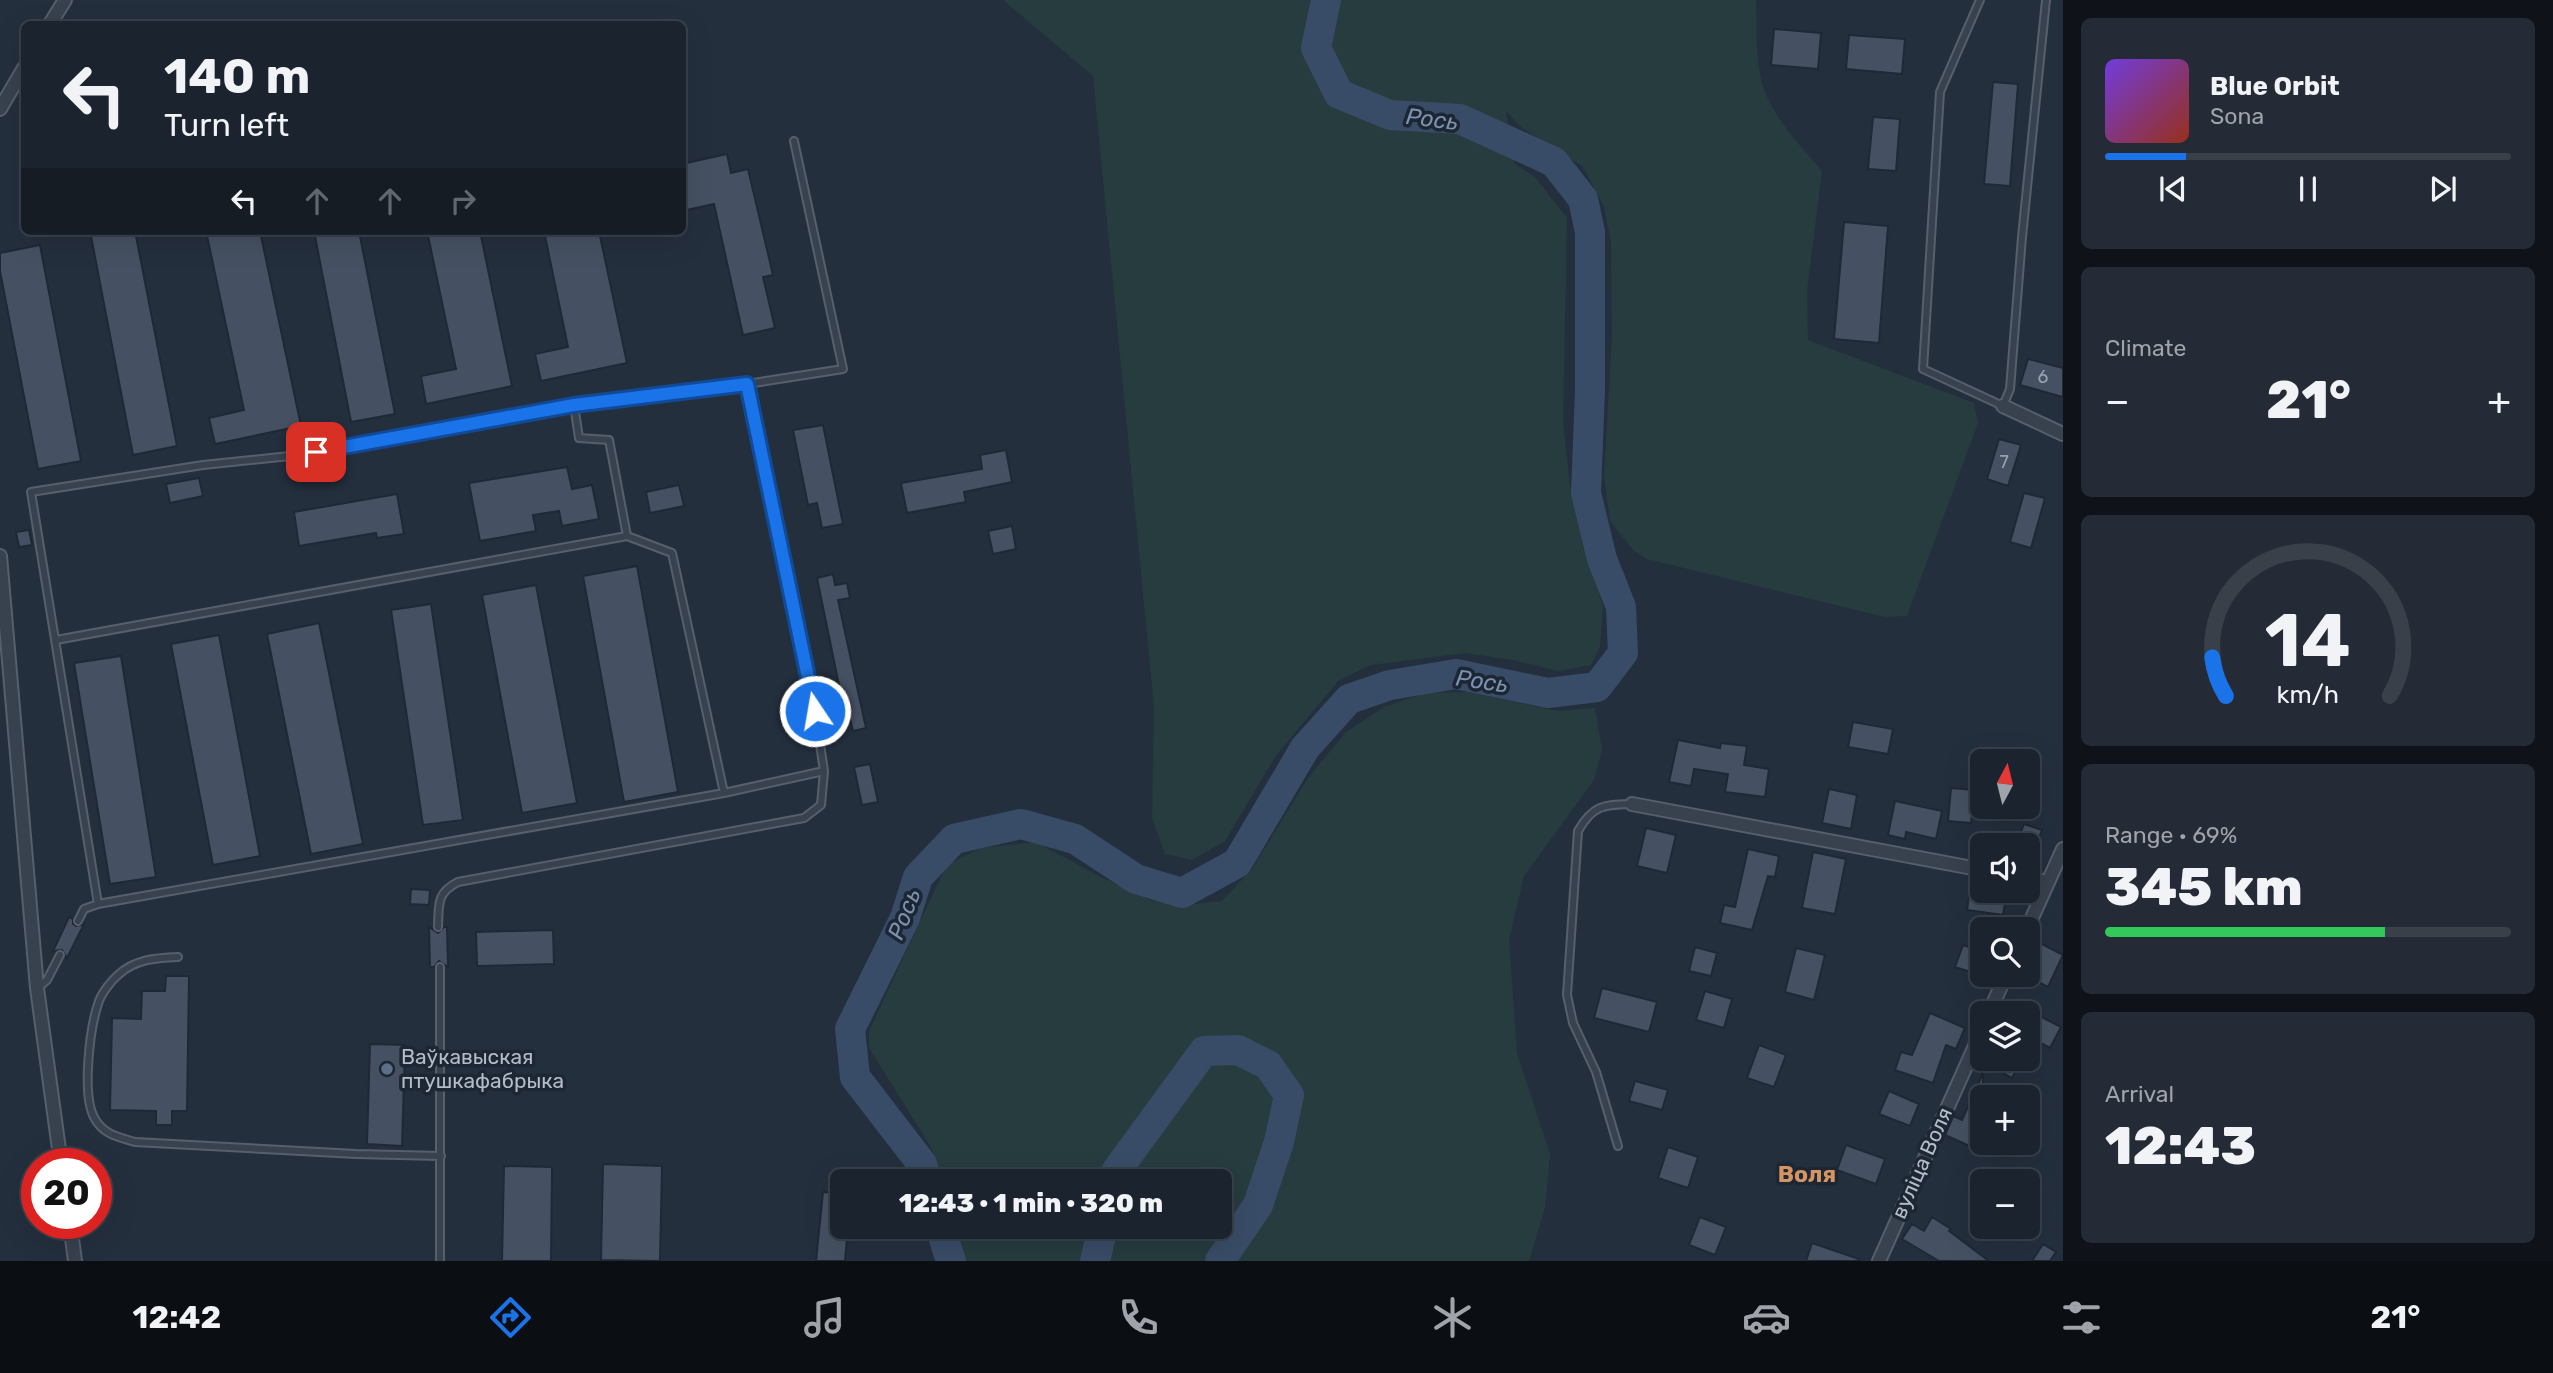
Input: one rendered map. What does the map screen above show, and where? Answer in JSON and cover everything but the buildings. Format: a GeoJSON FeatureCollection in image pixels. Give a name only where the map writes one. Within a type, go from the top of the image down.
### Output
{"type":"FeatureCollection","features":[{"type":"Feature","properties":{"kind":"street"},"geometry":{"type":"LineString","coordinates":[[52,21],[65,0]]}},
{"type":"Feature","properties":{"kind":"street"},"geometry":{"type":"LineString","coordinates":[[0,108],[21,73]]}},
{"type":"Feature","properties":{"kind":"street"},"geometry":{"type":"LineString","coordinates":[[2003,406],[2063,433]]}},
{"type":"Feature","properties":{"kind":"street"},"geometry":{"type":"LineString","coordinates":[[0,556],[37,988],[59,1148]]}},
{"type":"Feature","properties":{"kind":"street"},"geometry":{"type":"LineString","coordinates":[[1632,804],[1970,868]]}},
{"type":"Feature","properties":{"kind":"street"},"geometry":{"type":"LineString","coordinates":[[2032,917],[2063,849]]}},
{"type":"Feature","properties":{"kind":"street"},"geometry":{"type":"LineString","coordinates":[[2040,880],[2048,882]]}},
{"type":"Feature","properties":{"kind":"street","name":"вуліца Воля"},"geometry":{"type":"LineString","coordinates":[[1879,1261],[1970,1057]]}},
{"type":"Feature","properties":{"kind":"street"},"geometry":{"type":"LineString","coordinates":[[72,1239],[75,1261]]}},
{"type":"Feature","properties":{"kind":"lane"},"geometry":{"type":"LineString","coordinates":[[1980,0],[1940,92],[1923,369],[2003,406],[2010,389],[2046,0]]}},
{"type":"Feature","properties":{"kind":"lane"},"geometry":{"type":"LineString","coordinates":[[98,904],[31,492],[203,465],[290,456],[574,405],[747,384],[843,369],[794,141]]}},
{"type":"Feature","properties":{"kind":"lane"},"geometry":{"type":"LineString","coordinates":[[438,927],[439,900],[447,888],[458,882],[804,818],[821,806],[824,771],[815,711],[747,384]]}},
{"type":"Feature","properties":{"kind":"lane"},"geometry":{"type":"LineString","coordinates":[[574,405],[579,438],[609,440],[626,536]]}},
{"type":"Feature","properties":{"kind":"lane"},"geometry":{"type":"LineString","coordinates":[[56,640],[626,536],[672,553],[724,793]]}},
{"type":"Feature","properties":{"kind":"lane"},"geometry":{"type":"LineString","coordinates":[[78,921],[84,909],[98,904],[724,793],[824,771]]}},
{"type":"Feature","properties":{"kind":"lane"},"geometry":{"type":"LineString","coordinates":[[1618,1146],[1596,1072],[1573,1023],[1567,995],[1578,831],[1586,817],[1603,805],[1632,804]]}},
{"type":"Feature","properties":{"kind":"lane"},"geometry":{"type":"LineString","coordinates":[[37,988],[47,980],[61,955]]}},
{"type":"Feature","properties":{"kind":"lane"},"geometry":{"type":"LineString","coordinates":[[178,957],[151,958],[138,962],[117,975],[99,1000],[88,1057],[89,1099],[94,1118],[107,1134],[135,1142],[440,1156]]}},
{"type":"Feature","properties":{"kind":"lane"},"geometry":{"type":"LineString","coordinates":[[440,967],[440,1261]]}},
{"type":"Feature","properties":{"kind":"green space"},"geometry":{"type":"Polygon","coordinates":[[[1003,0],[1756,0],[1758,55],[1763,87],[1781,121],[1822,171],[1807,291],[1808,340],[1974,403],[1978,423],[1907,616],[1885,617],[1647,559],[1634,551],[1610,521],[1604,477],[1612,335],[1611,242],[1604,207],[1583,167],[1522,128],[1506,111],[1514,163],[1535,177],[1567,218],[1563,423],[1571,494],[1603,607],[1600,646],[1591,665],[1558,671],[1513,660],[1465,653],[1371,665],[1339,680],[1277,754],[1225,841],[1192,860],[1165,854],[1152,818],[1154,707],[1093,76],[1003,0]]]}},
{"type":"Feature","properties":{"kind":"green space"},"geometry":{"type":"Polygon","coordinates":[[[1469,692],[1557,711],[1595,708],[1602,750],[1594,780],[1524,876],[1509,940],[1517,1053],[1550,1154],[1545,1208],[1529,1261],[966,1261],[960,1239],[1232,1239],[1232,1169],[938,1169],[931,1147],[869,1048],[869,1031],[947,864],[982,848],[1036,842],[1150,900],[1185,905],[1222,901],[1252,869],[1308,778],[1346,732],[1384,707],[1425,693],[1469,692]]]}},
{"type":"Feature","properties":{"kind":"waterway","name":"Рось"},"geometry":{"type":"LineString","coordinates":[[923,1169],[855,1077],[850,1029],[905,918],[918,877],[954,839],[1021,824],[1075,839],[1136,879],[1182,893],[1237,863],[1305,748],[1349,699],[1390,685],[1456,674],[1548,693],[1597,687],[1623,653],[1621,607],[1602,559],[1586,493],[1590,390],[1590,232],[1583,199],[1554,162],[1460,119],[1390,115],[1339,94],[1316,48],[1326,0]]}},
{"type":"Feature","properties":{"kind":"waterway","name":"Рось"},"geometry":{"type":"LineString","coordinates":[[1118,1169],[1204,1051],[1238,1050],[1268,1065],[1289,1095],[1279,1142],[1258,1205],[1220,1261]]}},
{"type":"Feature","properties":{"kind":"waterway","name":"Рось"},"geometry":{"type":"LineString","coordinates":[[944,1239],[951,1261]]}},
{"type":"Feature","properties":{"kind":"waterway","name":"Рось"},"geometry":{"type":"LineString","coordinates":[[1095,1261],[1100,1239]]}},
{"type":"Feature","properties":{"kind":"place","name":"Ваўкавыская птушкафабрыка"},"geometry":{"type":"Point","coordinates":[387,1069]}},
{"type":"Feature","properties":{"kind":"district","name":"Воля"},"geometry":{"type":"Point","coordinates":[1807,1174]}},
{"type":"Feature","properties":{"kind":"route"},"geometry":{"type":"LineString","coordinates":[[316,452],[574,405],[747,384],[815,711]]}}]}
